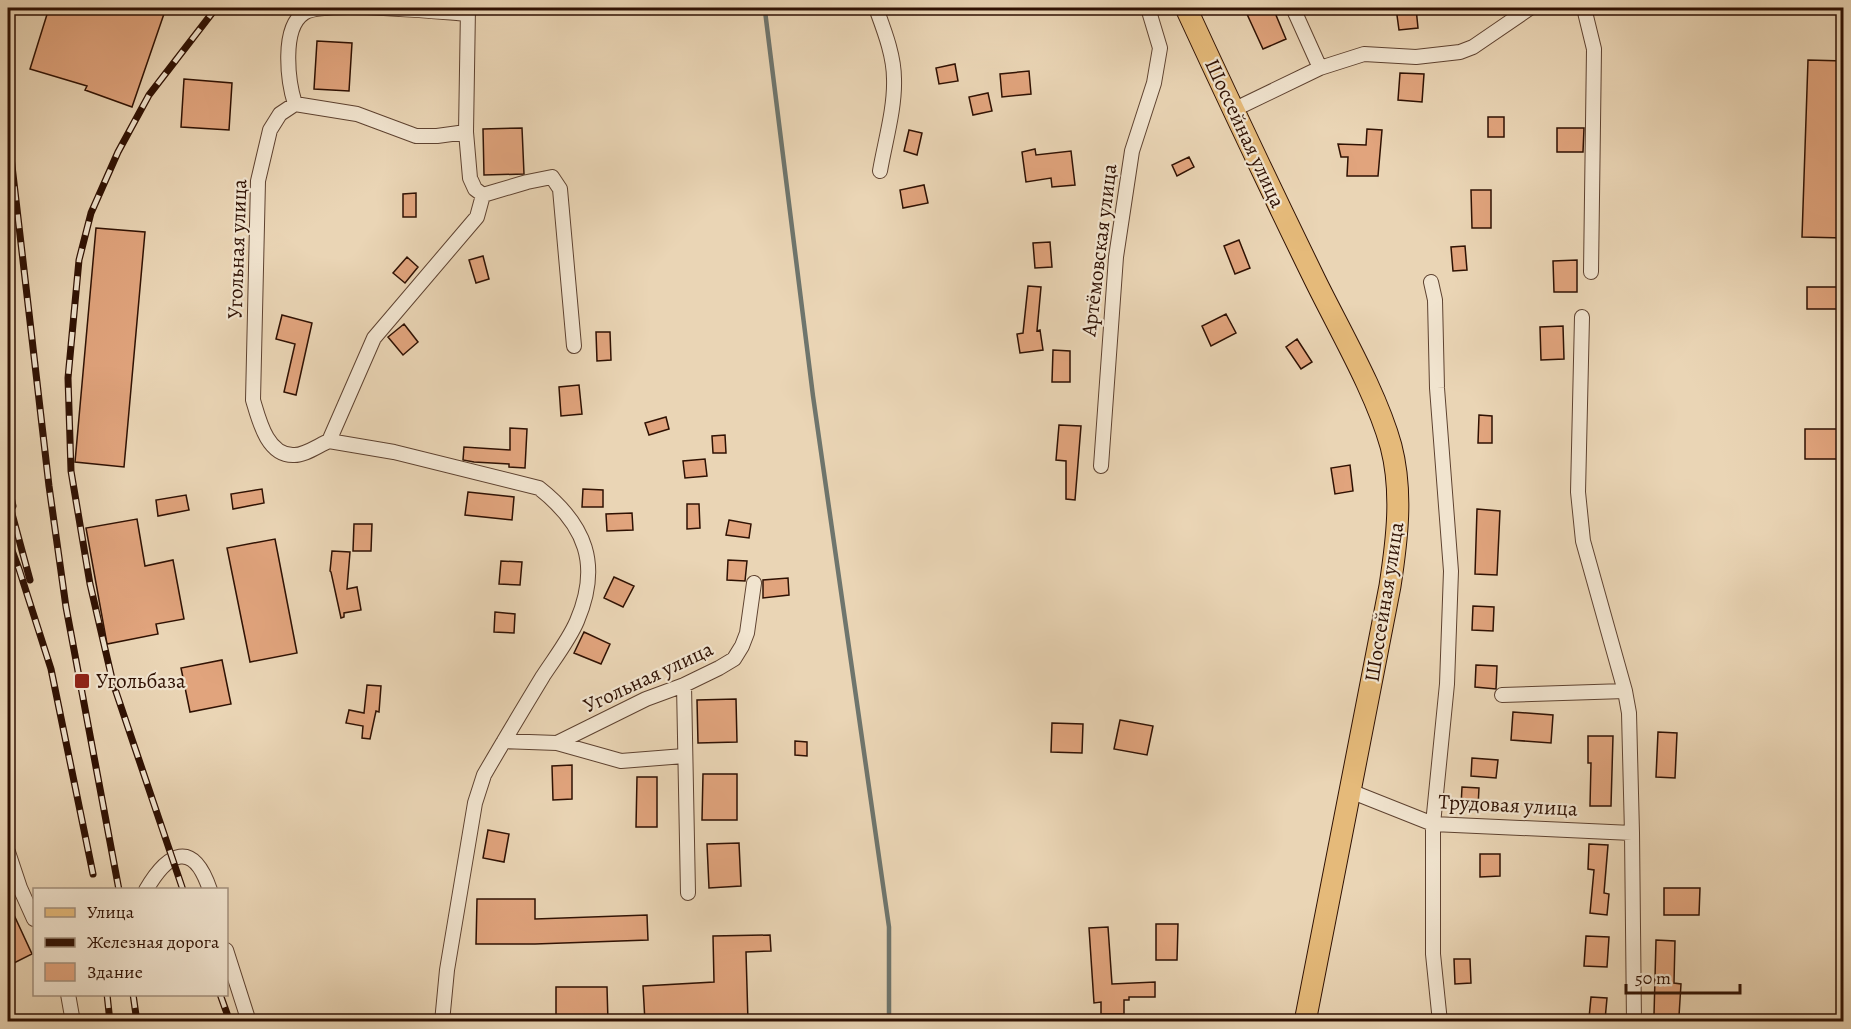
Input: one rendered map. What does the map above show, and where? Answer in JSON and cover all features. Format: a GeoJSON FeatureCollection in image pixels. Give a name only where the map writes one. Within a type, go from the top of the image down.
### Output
{"type":"FeatureCollection","features":[{"type":"Feature","properties":{"kind":"main road","name":"Шоссейная улица"},"geometry":{"type":"LineString","coordinates":[[1186,8],[1233,110],[1373,397],[1391,445],[1396,473],[1399,507],[1397,545],[1305,1022]]}},
{"type":"Feature","properties":{"kind":"street"},"geometry":{"type":"LineString","coordinates":[[466,132],[416,136],[357,114],[295,104],[288,84],[290,37],[296,19],[305,11],[325,8],[468,11],[466,132],[470,178],[475,189],[483,195]]}},
{"type":"Feature","properties":{"kind":"street"},"geometry":{"type":"LineString","coordinates":[[876,8],[888,42],[894,79],[880,171]]}},
{"type":"Feature","properties":{"kind":"street","name":"Артёмовская улица"},"geometry":{"type":"LineString","coordinates":[[1101,466],[1116,257],[1132,151],[1154,83],[1160,48],[1148,8]]}},
{"type":"Feature","properties":{"kind":"street"},"geometry":{"type":"LineString","coordinates":[[1293,8],[1320,68]]}},
{"type":"Feature","properties":{"kind":"street"},"geometry":{"type":"LineString","coordinates":[[1233,110],[1320,68],[1364,54],[1416,57],[1460,52],[1473,47],[1530,8]]}},
{"type":"Feature","properties":{"kind":"street"},"geometry":{"type":"LineString","coordinates":[[1584,8],[1594,49],[1591,272]]}},
{"type":"Feature","properties":{"kind":"street","name":"Угольная улица"},"geometry":{"type":"LineString","coordinates":[[295,104],[280,114],[270,130],[258,181],[253,400],[260,423],[273,447],[284,453],[295,456],[329,441]]}},
{"type":"Feature","properties":{"kind":"street"},"geometry":{"type":"LineString","coordinates":[[483,195],[552,177],[560,189],[574,346]]}},
{"type":"Feature","properties":{"kind":"street"},"geometry":{"type":"LineString","coordinates":[[441,1022],[447,970],[476,803],[484,775],[577,622],[588,583],[588,561],[584,541],[558,504],[539,488],[394,452],[329,441],[374,338],[477,217],[483,195]]}},
{"type":"Feature","properties":{"kind":"street"},"geometry":{"type":"LineString","coordinates":[[1431,282],[1435,300],[1437,388],[1451,571],[1447,684],[1433,824],[1433,954],[1440,1022]]}},
{"type":"Feature","properties":{"kind":"street"},"geometry":{"type":"LineString","coordinates":[[1582,317],[1578,492],[1583,541],[1625,691],[1629,713],[1634,1022]]}},
{"type":"Feature","properties":{"kind":"street","name":"Угольная улица"},"geometry":{"type":"LineString","coordinates":[[557,744],[646,699],[684,685],[734,659],[747,633],[754,583]]}},
{"type":"Feature","properties":{"kind":"street"},"geometry":{"type":"LineString","coordinates":[[684,685],[688,892]]}},
{"type":"Feature","properties":{"kind":"street"},"geometry":{"type":"LineString","coordinates":[[1502,695],[1625,691]]}},
{"type":"Feature","properties":{"kind":"street"},"geometry":{"type":"LineString","coordinates":[[504,741],[557,744],[621,761],[684,756]]}},
{"type":"Feature","properties":{"kind":"street","name":"Трудовая улица"},"geometry":{"type":"LineString","coordinates":[[1350,791],[1433,824],[1632,833]]}},
{"type":"Feature","properties":{"kind":"street"},"geometry":{"type":"LineString","coordinates":[[8,852],[33,917]]}},
{"type":"Feature","properties":{"kind":"street"},"geometry":{"type":"LineString","coordinates":[[147,888],[158,870],[172,858],[187,857],[200,866],[209,888]]}},
{"type":"Feature","properties":{"kind":"street"},"geometry":{"type":"LineString","coordinates":[[228,956],[249,1022]]}},
{"type":"Feature","properties":{"kind":"street"},"geometry":{"type":"LineString","coordinates":[[68,996],[73,1022]]}},
{"type":"Feature","properties":{"kind":"building"},"geometry":{"type":"Polygon","coordinates":[[[49,8],[166,8],[132,107],[85,90],[87,86],[30,69],[49,8]]]}},
{"type":"Feature","properties":{"kind":"building"},"geometry":{"type":"Polygon","coordinates":[[[1257,8],[1273,8],[1286,39],[1263,49],[1246,12],[1257,8]]]}},
{"type":"Feature","properties":{"kind":"building"},"geometry":{"type":"Polygon","coordinates":[[[1396,8],[1416,8],[1418,28],[1399,30],[1396,8]]]}},
{"type":"Feature","properties":{"kind":"building"},"geometry":{"type":"Polygon","coordinates":[[[317,41],[352,43],[349,91],[314,89],[317,41]]]}},
{"type":"Feature","properties":{"kind":"building"},"geometry":{"type":"Polygon","coordinates":[[[1808,60],[1844,61],[1844,238],[1802,237],[1808,60]]]}},
{"type":"Feature","properties":{"kind":"building"},"geometry":{"type":"Polygon","coordinates":[[[955,64],[958,81],[939,84],[936,68],[955,64]]]}},
{"type":"Feature","properties":{"kind":"building"},"geometry":{"type":"Polygon","coordinates":[[[1029,71],[1031,94],[1002,97],[1000,74],[1029,71]]]}},
{"type":"Feature","properties":{"kind":"building"},"geometry":{"type":"Polygon","coordinates":[[[1400,73],[1424,74],[1422,102],[1398,100],[1400,73]]]}},
{"type":"Feature","properties":{"kind":"building"},"geometry":{"type":"Polygon","coordinates":[[[184,79],[232,83],[229,130],[181,127],[184,79]]]}},
{"type":"Feature","properties":{"kind":"building"},"geometry":{"type":"Polygon","coordinates":[[[988,93],[992,111],[973,115],[969,97],[988,93]]]}},
{"type":"Feature","properties":{"kind":"building"},"geometry":{"type":"Polygon","coordinates":[[[1488,117],[1504,117],[1504,137],[1488,137],[1488,117]]]}},
{"type":"Feature","properties":{"kind":"building"},"geometry":{"type":"Polygon","coordinates":[[[522,128],[524,174],[484,175],[483,129],[522,128]]]}},
{"type":"Feature","properties":{"kind":"building"},"geometry":{"type":"Polygon","coordinates":[[[1557,128],[1584,128],[1583,152],[1557,152],[1557,128]]]}},
{"type":"Feature","properties":{"kind":"building"},"geometry":{"type":"Polygon","coordinates":[[[1367,129],[1382,130],[1378,176],[1347,176],[1348,157],[1341,157],[1338,144],[1366,145],[1367,129]]]}},
{"type":"Feature","properties":{"kind":"building"},"geometry":{"type":"Polygon","coordinates":[[[909,130],[922,133],[917,155],[904,151],[909,130]]]}},
{"type":"Feature","properties":{"kind":"building"},"geometry":{"type":"Polygon","coordinates":[[[1035,149],[1036,155],[1071,151],[1075,185],[1052,187],[1051,178],[1026,182],[1022,152],[1035,149]]]}},
{"type":"Feature","properties":{"kind":"building"},"geometry":{"type":"Polygon","coordinates":[[[1189,157],[1194,167],[1177,176],[1172,165],[1189,157]]]}},
{"type":"Feature","properties":{"kind":"building"},"geometry":{"type":"Polygon","coordinates":[[[924,185],[928,203],[903,208],[900,190],[924,185]]]}},
{"type":"Feature","properties":{"kind":"building"},"geometry":{"type":"Polygon","coordinates":[[[1471,190],[1491,190],[1491,228],[1472,228],[1471,190]]]}},
{"type":"Feature","properties":{"kind":"building"},"geometry":{"type":"Polygon","coordinates":[[[416,193],[416,217],[403,217],[403,194],[416,193]]]}},
{"type":"Feature","properties":{"kind":"building"},"geometry":{"type":"Polygon","coordinates":[[[96,228],[145,232],[124,467],[75,462],[96,228]]]}},
{"type":"Feature","properties":{"kind":"building"},"geometry":{"type":"Polygon","coordinates":[[[1239,240],[1250,268],[1235,274],[1224,246],[1239,240]]]}},
{"type":"Feature","properties":{"kind":"building"},"geometry":{"type":"Polygon","coordinates":[[[1050,242],[1052,267],[1035,268],[1033,243],[1050,242]]]}},
{"type":"Feature","properties":{"kind":"building"},"geometry":{"type":"Polygon","coordinates":[[[1465,246],[1467,270],[1453,271],[1451,247],[1465,246]]]}},
{"type":"Feature","properties":{"kind":"building"},"geometry":{"type":"Polygon","coordinates":[[[483,256],[489,279],[476,283],[469,260],[483,256]]]}},
{"type":"Feature","properties":{"kind":"building"},"geometry":{"type":"Polygon","coordinates":[[[407,257],[418,267],[405,283],[393,273],[407,257]]]}},
{"type":"Feature","properties":{"kind":"building"},"geometry":{"type":"Polygon","coordinates":[[[1577,260],[1577,292],[1554,292],[1553,261],[1577,260]]]}},
{"type":"Feature","properties":{"kind":"building"},"geometry":{"type":"Polygon","coordinates":[[[1028,286],[1041,287],[1037,331],[1040,330],[1043,350],[1020,353],[1017,334],[1023,333],[1028,286]]]}},
{"type":"Feature","properties":{"kind":"building"},"geometry":{"type":"Polygon","coordinates":[[[1807,287],[1844,287],[1844,309],[1807,309],[1807,287]]]}},
{"type":"Feature","properties":{"kind":"building"},"geometry":{"type":"Polygon","coordinates":[[[1226,314],[1236,333],[1211,346],[1202,326],[1226,314]]]}},
{"type":"Feature","properties":{"kind":"building"},"geometry":{"type":"Polygon","coordinates":[[[282,315],[312,323],[296,395],[284,392],[295,344],[276,339],[282,315]]]}},
{"type":"Feature","properties":{"kind":"building"},"geometry":{"type":"Polygon","coordinates":[[[404,324],[418,342],[403,355],[388,337],[404,324]]]}},
{"type":"Feature","properties":{"kind":"building"},"geometry":{"type":"Polygon","coordinates":[[[1563,326],[1564,359],[1541,360],[1540,327],[1563,326]]]}},
{"type":"Feature","properties":{"kind":"building"},"geometry":{"type":"Polygon","coordinates":[[[596,332],[610,332],[611,360],[597,361],[596,332]]]}},
{"type":"Feature","properties":{"kind":"building"},"geometry":{"type":"Polygon","coordinates":[[[1297,339],[1312,362],[1301,369],[1286,347],[1297,339]]]}},
{"type":"Feature","properties":{"kind":"building"},"geometry":{"type":"Polygon","coordinates":[[[1053,350],[1070,351],[1070,382],[1052,382],[1053,350]]]}},
{"type":"Feature","properties":{"kind":"building"},"geometry":{"type":"Polygon","coordinates":[[[579,385],[582,414],[561,416],[559,387],[579,385]]]}},
{"type":"Feature","properties":{"kind":"building"},"geometry":{"type":"Polygon","coordinates":[[[1479,415],[1492,416],[1492,443],[1478,443],[1479,415]]]}},
{"type":"Feature","properties":{"kind":"building"},"geometry":{"type":"Polygon","coordinates":[[[666,417],[669,429],[649,435],[645,423],[666,417]]]}},
{"type":"Feature","properties":{"kind":"building"},"geometry":{"type":"Polygon","coordinates":[[[1059,425],[1081,426],[1075,500],[1066,499],[1066,461],[1056,460],[1059,425]]]}},
{"type":"Feature","properties":{"kind":"building"},"geometry":{"type":"Polygon","coordinates":[[[510,428],[527,429],[525,468],[509,467],[509,464],[463,460],[464,447],[510,450],[510,428]]]}},
{"type":"Feature","properties":{"kind":"building"},"geometry":{"type":"Polygon","coordinates":[[[1805,429],[1844,429],[1844,459],[1805,459],[1805,429]]]}},
{"type":"Feature","properties":{"kind":"building"},"geometry":{"type":"Polygon","coordinates":[[[725,435],[726,453],[713,453],[712,436],[725,435]]]}},
{"type":"Feature","properties":{"kind":"building"},"geometry":{"type":"Polygon","coordinates":[[[705,459],[707,476],[685,478],[683,461],[705,459]]]}},
{"type":"Feature","properties":{"kind":"building"},"geometry":{"type":"Polygon","coordinates":[[[1350,465],[1353,491],[1335,494],[1331,468],[1350,465]]]}},
{"type":"Feature","properties":{"kind":"building"},"geometry":{"type":"Polygon","coordinates":[[[262,489],[264,503],[233,509],[231,494],[262,489]]]}},
{"type":"Feature","properties":{"kind":"building"},"geometry":{"type":"Polygon","coordinates":[[[583,489],[603,490],[603,507],[582,507],[583,489]]]}},
{"type":"Feature","properties":{"kind":"building"},"geometry":{"type":"Polygon","coordinates":[[[468,492],[514,497],[512,520],[465,515],[468,492]]]}},
{"type":"Feature","properties":{"kind":"building"},"geometry":{"type":"Polygon","coordinates":[[[186,495],[189,510],[158,516],[156,500],[186,495]]]}},
{"type":"Feature","properties":{"kind":"building"},"geometry":{"type":"Polygon","coordinates":[[[687,504],[699,504],[700,528],[687,529],[687,504]]]}},
{"type":"Feature","properties":{"kind":"building"},"geometry":{"type":"Polygon","coordinates":[[[1477,509],[1500,511],[1497,575],[1475,574],[1477,509]]]}},
{"type":"Feature","properties":{"kind":"building"},"geometry":{"type":"Polygon","coordinates":[[[632,513],[633,530],[607,531],[606,514],[632,513]]]}},
{"type":"Feature","properties":{"kind":"building"},"geometry":{"type":"Polygon","coordinates":[[[137,519],[145,566],[173,560],[184,619],[156,624],[158,634],[107,644],[86,528],[137,519]]]}},
{"type":"Feature","properties":{"kind":"building"},"geometry":{"type":"Polygon","coordinates":[[[729,520],[751,524],[749,538],[726,535],[729,520]]]}},
{"type":"Feature","properties":{"kind":"building"},"geometry":{"type":"Polygon","coordinates":[[[354,524],[372,524],[371,551],[353,551],[354,524]]]}},
{"type":"Feature","properties":{"kind":"building"},"geometry":{"type":"Polygon","coordinates":[[[275,539],[297,653],[250,662],[227,548],[275,539]]]}},
{"type":"Feature","properties":{"kind":"building"},"geometry":{"type":"Polygon","coordinates":[[[332,551],[350,552],[347,589],[357,587],[361,610],[344,613],[344,617],[341,618],[330,571],[332,551]]]}},
{"type":"Feature","properties":{"kind":"building"},"geometry":{"type":"Polygon","coordinates":[[[728,560],[747,561],[745,581],[727,580],[728,560]]]}},
{"type":"Feature","properties":{"kind":"building"},"geometry":{"type":"Polygon","coordinates":[[[501,561],[522,562],[520,585],[499,584],[501,561]]]}},
{"type":"Feature","properties":{"kind":"building"},"geometry":{"type":"Polygon","coordinates":[[[614,577],[634,586],[623,607],[604,598],[614,577]]]}},
{"type":"Feature","properties":{"kind":"building"},"geometry":{"type":"Polygon","coordinates":[[[788,578],[789,595],[763,598],[763,580],[788,578]]]}},
{"type":"Feature","properties":{"kind":"building"},"geometry":{"type":"Polygon","coordinates":[[[1473,606],[1494,607],[1493,631],[1472,630],[1473,606]]]}},
{"type":"Feature","properties":{"kind":"building"},"geometry":{"type":"Polygon","coordinates":[[[495,612],[515,614],[514,633],[494,632],[495,612]]]}},
{"type":"Feature","properties":{"kind":"building"},"geometry":{"type":"Polygon","coordinates":[[[584,632],[610,644],[601,664],[574,653],[584,632]]]}},
{"type":"Feature","properties":{"kind":"building"},"geometry":{"type":"Polygon","coordinates":[[[222,660],[231,704],[190,712],[181,668],[222,660]]]}},
{"type":"Feature","properties":{"kind":"building"},"geometry":{"type":"Polygon","coordinates":[[[1476,665],[1497,666],[1496,689],[1475,687],[1476,665]]]}},
{"type":"Feature","properties":{"kind":"building"},"geometry":{"type":"Polygon","coordinates":[[[367,685],[381,686],[379,712],[376,711],[370,739],[362,738],[363,726],[346,723],[349,710],[364,713],[367,685]]]}},
{"type":"Feature","properties":{"kind":"building"},"geometry":{"type":"Polygon","coordinates":[[[736,699],[737,742],[698,743],[697,700],[736,699]]]}},
{"type":"Feature","properties":{"kind":"building"},"geometry":{"type":"Polygon","coordinates":[[[1513,712],[1553,715],[1551,743],[1511,740],[1513,712]]]}},
{"type":"Feature","properties":{"kind":"building"},"geometry":{"type":"Polygon","coordinates":[[[1120,720],[1153,726],[1147,755],[1114,749],[1120,720]]]}},
{"type":"Feature","properties":{"kind":"building"},"geometry":{"type":"Polygon","coordinates":[[[1052,723],[1083,724],[1082,753],[1051,752],[1052,723]]]}},
{"type":"Feature","properties":{"kind":"building"},"geometry":{"type":"Polygon","coordinates":[[[1658,732],[1677,733],[1675,778],[1656,777],[1658,732]]]}},
{"type":"Feature","properties":{"kind":"building"},"geometry":{"type":"Polygon","coordinates":[[[1588,736],[1613,736],[1611,806],[1590,806],[1591,763],[1588,763],[1588,736]]]}},
{"type":"Feature","properties":{"kind":"building"},"geometry":{"type":"Polygon","coordinates":[[[795,741],[807,742],[807,756],[795,755],[795,741]]]}},
{"type":"Feature","properties":{"kind":"building"},"geometry":{"type":"Polygon","coordinates":[[[1472,758],[1498,760],[1496,778],[1471,776],[1472,758]]]}},
{"type":"Feature","properties":{"kind":"building"},"geometry":{"type":"Polygon","coordinates":[[[572,765],[572,799],[553,800],[552,766],[572,765]]]}},
{"type":"Feature","properties":{"kind":"building"},"geometry":{"type":"Polygon","coordinates":[[[703,774],[737,774],[737,820],[702,820],[703,774]]]}},
{"type":"Feature","properties":{"kind":"building"},"geometry":{"type":"Polygon","coordinates":[[[637,777],[657,777],[657,827],[636,827],[637,777]]]}},
{"type":"Feature","properties":{"kind":"building"},"geometry":{"type":"Polygon","coordinates":[[[1462,787],[1479,788],[1478,807],[1461,806],[1462,787]]]}},
{"type":"Feature","properties":{"kind":"building"},"geometry":{"type":"Polygon","coordinates":[[[488,830],[509,834],[504,862],[483,858],[488,830]]]}},
{"type":"Feature","properties":{"kind":"building"},"geometry":{"type":"Polygon","coordinates":[[[739,843],[741,886],[709,888],[707,844],[739,843]]]}},
{"type":"Feature","properties":{"kind":"building"},"geometry":{"type":"Polygon","coordinates":[[[1589,844],[1608,845],[1604,893],[1609,894],[1607,915],[1590,913],[1594,870],[1588,869],[1589,844]]]}},
{"type":"Feature","properties":{"kind":"building"},"geometry":{"type":"Polygon","coordinates":[[[1480,854],[1500,854],[1500,876],[1480,877],[1480,854]]]}},
{"type":"Feature","properties":{"kind":"building"},"geometry":{"type":"Polygon","coordinates":[[[1664,888],[1700,888],[1699,915],[1664,915],[1664,888]]]}},
{"type":"Feature","properties":{"kind":"building"},"geometry":{"type":"Polygon","coordinates":[[[477,899],[535,899],[535,919],[647,915],[648,940],[476,944],[477,899]]]}},
{"type":"Feature","properties":{"kind":"building"},"geometry":{"type":"Polygon","coordinates":[[[8,902],[32,954],[8,966],[8,902]]]}},
{"type":"Feature","properties":{"kind":"building"},"geometry":{"type":"Polygon","coordinates":[[[1156,924],[1178,924],[1177,960],[1156,960],[1156,924]]]}},
{"type":"Feature","properties":{"kind":"building"},"geometry":{"type":"Polygon","coordinates":[[[1108,927],[1112,984],[1155,982],[1155,997],[1129,997],[1129,1000],[1124,1000],[1124,1014],[1101,1014],[1101,1002],[1094,1003],[1089,928],[1108,927]]]}},
{"type":"Feature","properties":{"kind":"building"},"geometry":{"type":"Polygon","coordinates":[[[770,935],[771,951],[746,952],[748,1022],[715,1022],[715,1018],[645,1022],[643,986],[714,982],[713,936],[770,935]]]}},
{"type":"Feature","properties":{"kind":"building"},"geometry":{"type":"Polygon","coordinates":[[[1586,936],[1609,937],[1607,967],[1584,966],[1586,936]]]}},
{"type":"Feature","properties":{"kind":"building"},"geometry":{"type":"Polygon","coordinates":[[[1656,940],[1675,941],[1674,983],[1681,984],[1679,1016],[1654,1015],[1656,940]]]}},
{"type":"Feature","properties":{"kind":"building"},"geometry":{"type":"Polygon","coordinates":[[[1454,959],[1470,959],[1471,983],[1455,984],[1454,959]]]}},
{"type":"Feature","properties":{"kind":"building"},"geometry":{"type":"Polygon","coordinates":[[[556,987],[607,987],[608,1022],[556,1022],[556,987]]]}},
{"type":"Feature","properties":{"kind":"building"},"geometry":{"type":"Polygon","coordinates":[[[1591,997],[1607,998],[1605,1020],[1589,1018],[1591,997]]]}},
{"type":"Feature","properties":{"kind":"waterway"},"geometry":{"type":"LineString","coordinates":[[765,11],[813,396],[889,927],[889,1022]]}},
{"type":"Feature","properties":{"kind":"railway"},"geometry":{"type":"LineString","coordinates":[[182,888],[113,683],[90,584],[71,471],[68,378],[79,260],[91,213],[118,152],[149,95],[216,8]]}},
{"type":"Feature","properties":{"kind":"railway"},"geometry":{"type":"LineString","coordinates":[[8,131],[49,486],[66,607],[119,888]]}},
{"type":"Feature","properties":{"kind":"railway"},"geometry":{"type":"LineString","coordinates":[[8,483],[13,506]]}},
{"type":"Feature","properties":{"kind":"railway"},"geometry":{"type":"LineString","coordinates":[[8,499],[30,580]]}},
{"type":"Feature","properties":{"kind":"railway"},"geometry":{"type":"LineString","coordinates":[[8,540],[51,669],[93,874]]}},
{"type":"Feature","properties":{"kind":"railway"},"geometry":{"type":"LineString","coordinates":[[107,996],[110,1022]]}},
{"type":"Feature","properties":{"kind":"railway"},"geometry":{"type":"LineString","coordinates":[[133,996],[137,1022]]}},
{"type":"Feature","properties":{"kind":"railway"},"geometry":{"type":"LineString","coordinates":[[221,996],[230,1022]]}},
{"type":"Feature","properties":{"kind":"place","name":"Угольбаза"},"geometry":{"type":"Point","coordinates":[82,681]}}]}
